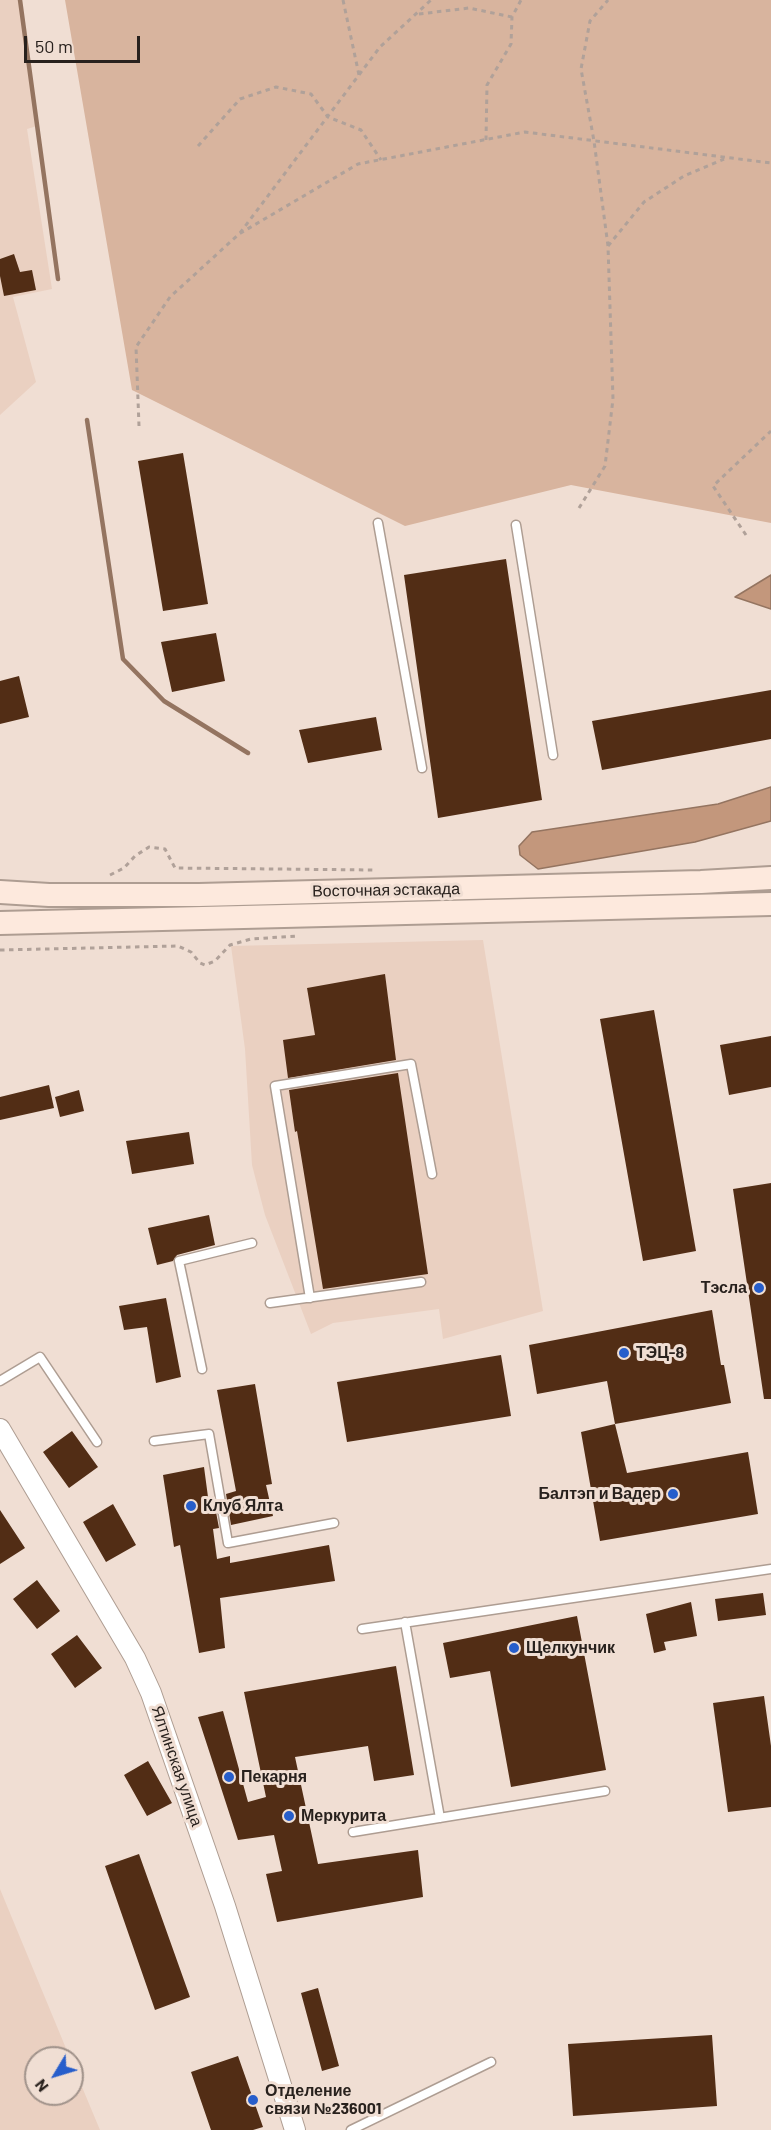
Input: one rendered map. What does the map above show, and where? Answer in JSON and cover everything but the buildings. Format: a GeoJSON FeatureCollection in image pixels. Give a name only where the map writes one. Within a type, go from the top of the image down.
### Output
{"type":"FeatureCollection","features":[{"type":"Feature","properties":{"kind":"main road","name":"Восточная эстакада"},"geometry":{"type":"LineString","coordinates":[[0,892],[49,895],[199,895],[701,882],[771,878]]}},
{"type":"Feature","properties":{"kind":"main road","name":"Восточная эстакада"},"geometry":{"type":"LineString","coordinates":[[0,922],[771,904]]}},
{"type":"Feature","properties":{"kind":"street","name":"Ялтинская улица"},"geometry":{"type":"LineString","coordinates":[[0,1429],[135,1658],[152,1693],[225,1906],[296,2130]]}},
{"type":"Feature","properties":{"kind":"lane"},"geometry":{"type":"LineString","coordinates":[[378,523],[422,768]]}},
{"type":"Feature","properties":{"kind":"lane"},"geometry":{"type":"LineString","coordinates":[[516,525],[553,755]]}},
{"type":"Feature","properties":{"kind":"lane"},"geometry":{"type":"LineString","coordinates":[[310,1298],[275,1086],[411,1064],[432,1174]]}},
{"type":"Feature","properties":{"kind":"lane"},"geometry":{"type":"LineString","coordinates":[[202,1369],[179,1261],[252,1243]]}},
{"type":"Feature","properties":{"kind":"lane"},"geometry":{"type":"LineString","coordinates":[[270,1303],[421,1282]]}},
{"type":"Feature","properties":{"kind":"lane"},"geometry":{"type":"LineString","coordinates":[[0,1381],[40,1357],[97,1442]]}},
{"type":"Feature","properties":{"kind":"lane"},"geometry":{"type":"LineString","coordinates":[[154,1441],[209,1434],[228,1543],[334,1523]]}},
{"type":"Feature","properties":{"kind":"lane"},"geometry":{"type":"LineString","coordinates":[[362,1629],[771,1569]]}},
{"type":"Feature","properties":{"kind":"lane"},"geometry":{"type":"LineString","coordinates":[[405,1622],[440,1818]]}},
{"type":"Feature","properties":{"kind":"lane"},"geometry":{"type":"LineString","coordinates":[[353,1832],[605,1791]]}},
{"type":"Feature","properties":{"kind":"lane"},"geometry":{"type":"LineString","coordinates":[[351,2130],[491,2062]]}},
{"type":"Feature","properties":{"kind":"path"},"geometry":{"type":"LineString","coordinates":[[343,0],[359,75]]}},
{"type":"Feature","properties":{"kind":"path"},"geometry":{"type":"LineString","coordinates":[[139,426],[136,347],[170,297],[239,234],[380,47],[431,0]]}},
{"type":"Feature","properties":{"kind":"path"},"geometry":{"type":"LineString","coordinates":[[486,140],[487,85],[510,44],[512,17],[522,0]]}},
{"type":"Feature","properties":{"kind":"path"},"geometry":{"type":"LineString","coordinates":[[579,508],[605,466],[612,410],[608,246],[594,141],[581,69],[590,21],[608,0]]}},
{"type":"Feature","properties":{"kind":"path"},"geometry":{"type":"LineString","coordinates":[[417,14],[469,8],[512,17]]}},
{"type":"Feature","properties":{"kind":"path"},"geometry":{"type":"LineString","coordinates":[[198,146],[240,99],[276,87],[311,94],[327,117],[361,130],[381,160]]}},
{"type":"Feature","properties":{"kind":"path"},"geometry":{"type":"LineString","coordinates":[[239,234],[358,164],[525,132],[771,163]]}},
{"type":"Feature","properties":{"kind":"path"},"geometry":{"type":"LineString","coordinates":[[608,246],[644,202],[684,176],[726,158]]}},
{"type":"Feature","properties":{"kind":"path"},"geometry":{"type":"LineString","coordinates":[[746,535],[713,486],[771,431]]}},
{"type":"Feature","properties":{"kind":"path"},"geometry":{"type":"LineString","coordinates":[[101,875],[112,875],[149,847],[165,849],[176,868],[380,870]]}},
{"type":"Feature","properties":{"kind":"path"},"geometry":{"type":"LineString","coordinates":[[0,950],[178,946],[191,952],[200,963],[205,965],[215,961],[230,945],[251,939],[306,936]]}},
{"type":"Feature","properties":{"kind":"shaded area"},"geometry":{"type":"Polygon","coordinates":[[[0,0],[20,0],[37,126],[27,129],[52,289],[13,297],[36,382],[0,415],[0,0]]]}},
{"type":"Feature","properties":{"kind":"shaded area"},"geometry":{"type":"Polygon","coordinates":[[[65,0],[771,0],[771,523],[571,485],[405,526],[132,390],[65,0]]]}},
{"type":"Feature","properties":{"kind":"shaded area"},"geometry":{"type":"Polygon","coordinates":[[[771,575],[771,609],[735,597],[771,575]]]}},
{"type":"Feature","properties":{"kind":"shaded area"},"geometry":{"type":"Polygon","coordinates":[[[771,787],[771,821],[695,842],[538,869],[520,855],[519,846],[532,832],[718,804],[771,787]]]}},
{"type":"Feature","properties":{"kind":"shaded area"},"geometry":{"type":"Polygon","coordinates":[[[483,940],[543,1311],[443,1339],[439,1309],[333,1323],[311,1334],[265,1215],[252,1165],[245,1049],[231,946],[483,940]]]}},
{"type":"Feature","properties":{"kind":"shaded area"},"geometry":{"type":"Polygon","coordinates":[[[0,1889],[65,2046],[24,2046],[24,2106],[84,2106],[84,2092],[100,2130],[0,2130],[0,1889]]]}},
{"type":"Feature","properties":{"kind":"waterway"},"geometry":{"type":"LineString","coordinates":[[20,0],[58,279]]}},
{"type":"Feature","properties":{"kind":"waterway"},"geometry":{"type":"LineString","coordinates":[[87,420],[123,659],[164,701],[248,753]]}},
{"type":"Feature","properties":{"kind":"place","name":"Тэсла"},"geometry":{"type":"Point","coordinates":[759,1288]}},
{"type":"Feature","properties":{"kind":"place","name":"ТЭЦ-8"},"geometry":{"type":"Point","coordinates":[624,1353]}},
{"type":"Feature","properties":{"kind":"place","name":"Балтэп и Вадер"},"geometry":{"type":"Point","coordinates":[673,1494]}},
{"type":"Feature","properties":{"kind":"place","name":"Клуб Ялта"},"geometry":{"type":"Point","coordinates":[191,1506]}},
{"type":"Feature","properties":{"kind":"place","name":"Щелкунчик"},"geometry":{"type":"Point","coordinates":[514,1648]}},
{"type":"Feature","properties":{"kind":"place","name":"Пекарня"},"geometry":{"type":"Point","coordinates":[229,1777]}},
{"type":"Feature","properties":{"kind":"place","name":"Меркурита"},"geometry":{"type":"Point","coordinates":[289,1816]}},
{"type":"Feature","properties":{"kind":"place","name":"Отделение связи №236001"},"geometry":{"type":"Point","coordinates":[253,2100]}}]}
